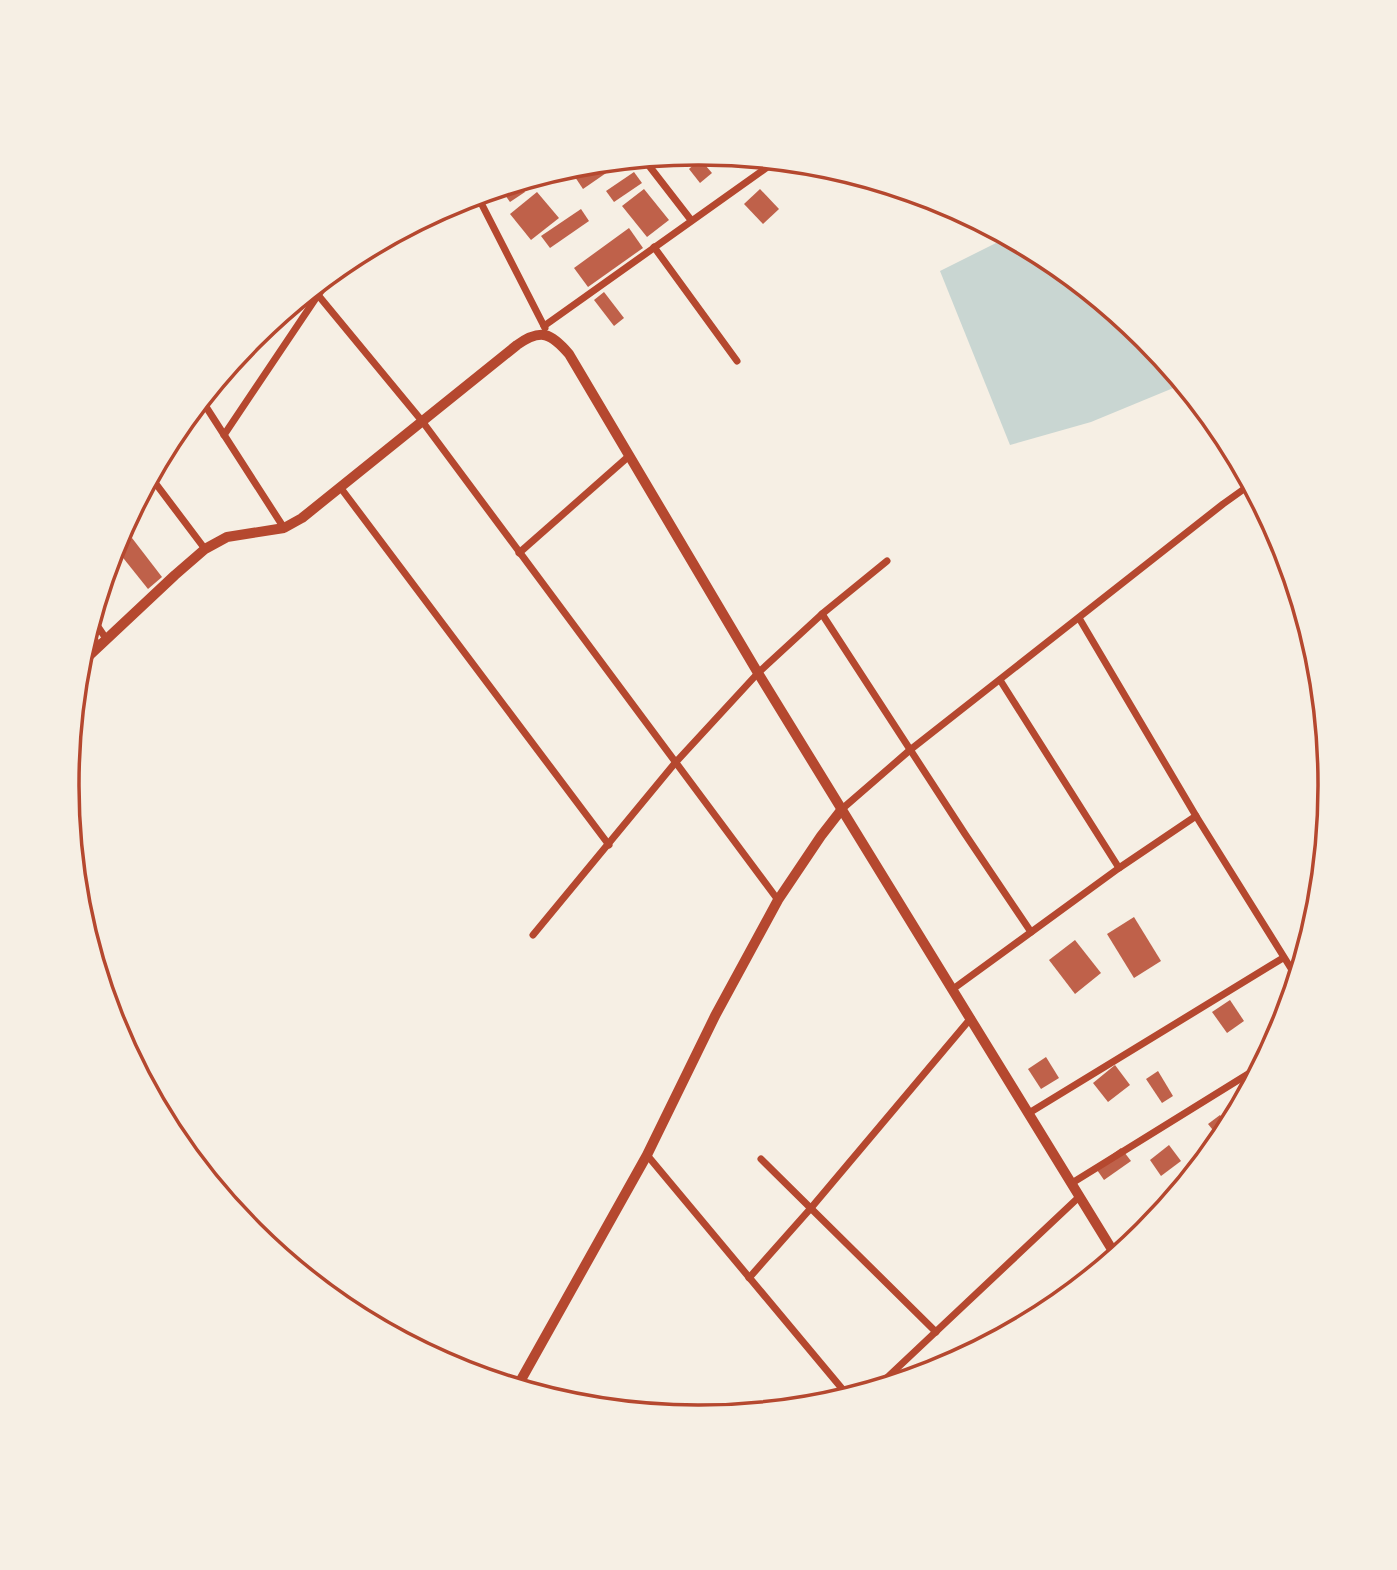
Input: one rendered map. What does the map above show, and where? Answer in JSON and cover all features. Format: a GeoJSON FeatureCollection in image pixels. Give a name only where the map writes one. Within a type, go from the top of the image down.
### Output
{"type":"FeatureCollection","features":[{"type":"Feature","properties":{"kind":"street"},"geometry":{"type":"LineString","coordinates":[[651,168],[691,220]]}},
{"type":"Feature","properties":{"kind":"street"},"geometry":{"type":"LineString","coordinates":[[94,652],[205,549],[227,537],[284,528],[302,518],[528,337],[546,331],[654,247],[762,169]]}},
{"type":"Feature","properties":{"kind":"street"},"geometry":{"type":"LineString","coordinates":[[482,204],[546,331],[569,355],[758,673],[1111,1247]]}},
{"type":"Feature","properties":{"kind":"street"},"geometry":{"type":"LineString","coordinates":[[654,247],[737,361]]}},
{"type":"Feature","properties":{"kind":"street"},"geometry":{"type":"LineString","coordinates":[[318,295],[422,421],[778,900]]}},
{"type":"Feature","properties":{"kind":"street"},"geometry":{"type":"LineString","coordinates":[[224,435],[317,296]]}},
{"type":"Feature","properties":{"kind":"street"},"geometry":{"type":"LineString","coordinates":[[207,408],[284,528]]}},
{"type":"Feature","properties":{"kind":"street"},"geometry":{"type":"LineString","coordinates":[[519,553],[629,456]]}},
{"type":"Feature","properties":{"kind":"street"},"geometry":{"type":"LineString","coordinates":[[157,485],[205,549]]}},
{"type":"Feature","properties":{"kind":"street"},"geometry":{"type":"LineString","coordinates":[[340,487],[609,845]]}},
{"type":"Feature","properties":{"kind":"street"},"geometry":{"type":"LineString","coordinates":[[522,1379],[647,1154],[715,1016],[778,900],[842,809],[910,750],[1243,490]]}},
{"type":"Feature","properties":{"kind":"street"},"geometry":{"type":"LineString","coordinates":[[533,935],[675,763],[758,673],[822,614],[887,561]]}},
{"type":"Feature","properties":{"kind":"street"},"geometry":{"type":"LineString","coordinates":[[822,614],[1031,932]]}},
{"type":"Feature","properties":{"kind":"street"},"geometry":{"type":"LineString","coordinates":[[1079,618],[1290,968]]}},
{"type":"Feature","properties":{"kind":"street"},"geometry":{"type":"LineString","coordinates":[[99,629],[107,640]]}},
{"type":"Feature","properties":{"kind":"street"},"geometry":{"type":"LineString","coordinates":[[1000,680],[1119,868]]}},
{"type":"Feature","properties":{"kind":"street"},"geometry":{"type":"LineString","coordinates":[[953,989],[1119,868],[1196,816]]}},
{"type":"Feature","properties":{"kind":"street"},"geometry":{"type":"LineString","coordinates":[[1029,1113],[1283,958]]}},
{"type":"Feature","properties":{"kind":"street"},"geometry":{"type":"LineString","coordinates":[[749,1278],[971,1018]]}},
{"type":"Feature","properties":{"kind":"street"},"geometry":{"type":"LineString","coordinates":[[1072,1182],[1245,1076]]}},
{"type":"Feature","properties":{"kind":"street"},"geometry":{"type":"LineString","coordinates":[[647,1154],[841,1388]]}},
{"type":"Feature","properties":{"kind":"street"},"geometry":{"type":"LineString","coordinates":[[761,1159],[936,1332]]}},
{"type":"Feature","properties":{"kind":"street"},"geometry":{"type":"LineString","coordinates":[[891,1374],[1080,1196]]}},
{"type":"Feature","properties":{"kind":"shaded area"},"geometry":{"type":"Polygon","coordinates":[[[997,242],[1076,293],[1137,347],[1174,388],[1091,422],[1010,445],[940,271],[997,242]]]}},
{"type":"Feature","properties":{"kind":"building"},"geometry":{"type":"Polygon","coordinates":[[[693,165],[705,165],[712,173],[700,183],[689,169],[693,165]]]}},
{"type":"Feature","properties":{"kind":"building"},"geometry":{"type":"Polygon","coordinates":[[[634,172],[642,183],[614,202],[606,191],[634,172]]]}},
{"type":"Feature","properties":{"kind":"building"},"geometry":{"type":"Polygon","coordinates":[[[607,173],[583,189],[575,178],[607,173]]]}},
{"type":"Feature","properties":{"kind":"building"},"geometry":{"type":"Polygon","coordinates":[[[644,189],[669,220],[647,237],[622,206],[644,189]]]}},
{"type":"Feature","properties":{"kind":"building"},"geometry":{"type":"Polygon","coordinates":[[[760,189],[779,209],[763,224],[744,204],[760,189]]]}},
{"type":"Feature","properties":{"kind":"building"},"geometry":{"type":"Polygon","coordinates":[[[524,190],[525,192],[510,202],[506,196],[524,190]]]}},
{"type":"Feature","properties":{"kind":"building"},"geometry":{"type":"Polygon","coordinates":[[[537,192],[559,218],[531,240],[510,214],[537,192]]]}},
{"type":"Feature","properties":{"kind":"building"},"geometry":{"type":"Polygon","coordinates":[[[581,209],[589,221],[550,248],[541,236],[581,209]]]}},
{"type":"Feature","properties":{"kind":"building"},"geometry":{"type":"Polygon","coordinates":[[[629,228],[643,248],[588,287],[574,268],[629,228]]]}},
{"type":"Feature","properties":{"kind":"building"},"geometry":{"type":"Polygon","coordinates":[[[604,292],[624,318],[614,326],[594,300],[604,292]]]}},
{"type":"Feature","properties":{"kind":"building"},"geometry":{"type":"Polygon","coordinates":[[[132,538],[162,577],[148,589],[123,557],[132,538]]]}},
{"type":"Feature","properties":{"kind":"building"},"geometry":{"type":"Polygon","coordinates":[[[1134,917],[1161,961],[1134,978],[1107,934],[1134,917]]]}},
{"type":"Feature","properties":{"kind":"building"},"geometry":{"type":"Polygon","coordinates":[[[1075,940],[1101,973],[1075,994],[1049,960],[1075,940]]]}},
{"type":"Feature","properties":{"kind":"building"},"geometry":{"type":"Polygon","coordinates":[[[1230,1000],[1244,1021],[1227,1033],[1212,1012],[1230,1000]]]}},
{"type":"Feature","properties":{"kind":"building"},"geometry":{"type":"Polygon","coordinates":[[[1046,1057],[1059,1078],[1041,1089],[1028,1069],[1046,1057]]]}},
{"type":"Feature","properties":{"kind":"building"},"geometry":{"type":"Polygon","coordinates":[[[1115,1065],[1130,1085],[1108,1102],[1093,1083],[1115,1065]]]}},
{"type":"Feature","properties":{"kind":"building"},"geometry":{"type":"Polygon","coordinates":[[[1158,1071],[1173,1096],[1162,1103],[1146,1079],[1158,1071]]]}},
{"type":"Feature","properties":{"kind":"building"},"geometry":{"type":"Polygon","coordinates":[[[1220,1115],[1221,1117],[1213,1130],[1208,1124],[1220,1115]]]}},
{"type":"Feature","properties":{"kind":"building"},"geometry":{"type":"Polygon","coordinates":[[[1169,1145],[1181,1161],[1161,1176],[1150,1160],[1169,1145]]]}},
{"type":"Feature","properties":{"kind":"building"},"geometry":{"type":"Polygon","coordinates":[[[1121,1148],[1131,1161],[1104,1180],[1095,1167],[1121,1148]]]}}]}
